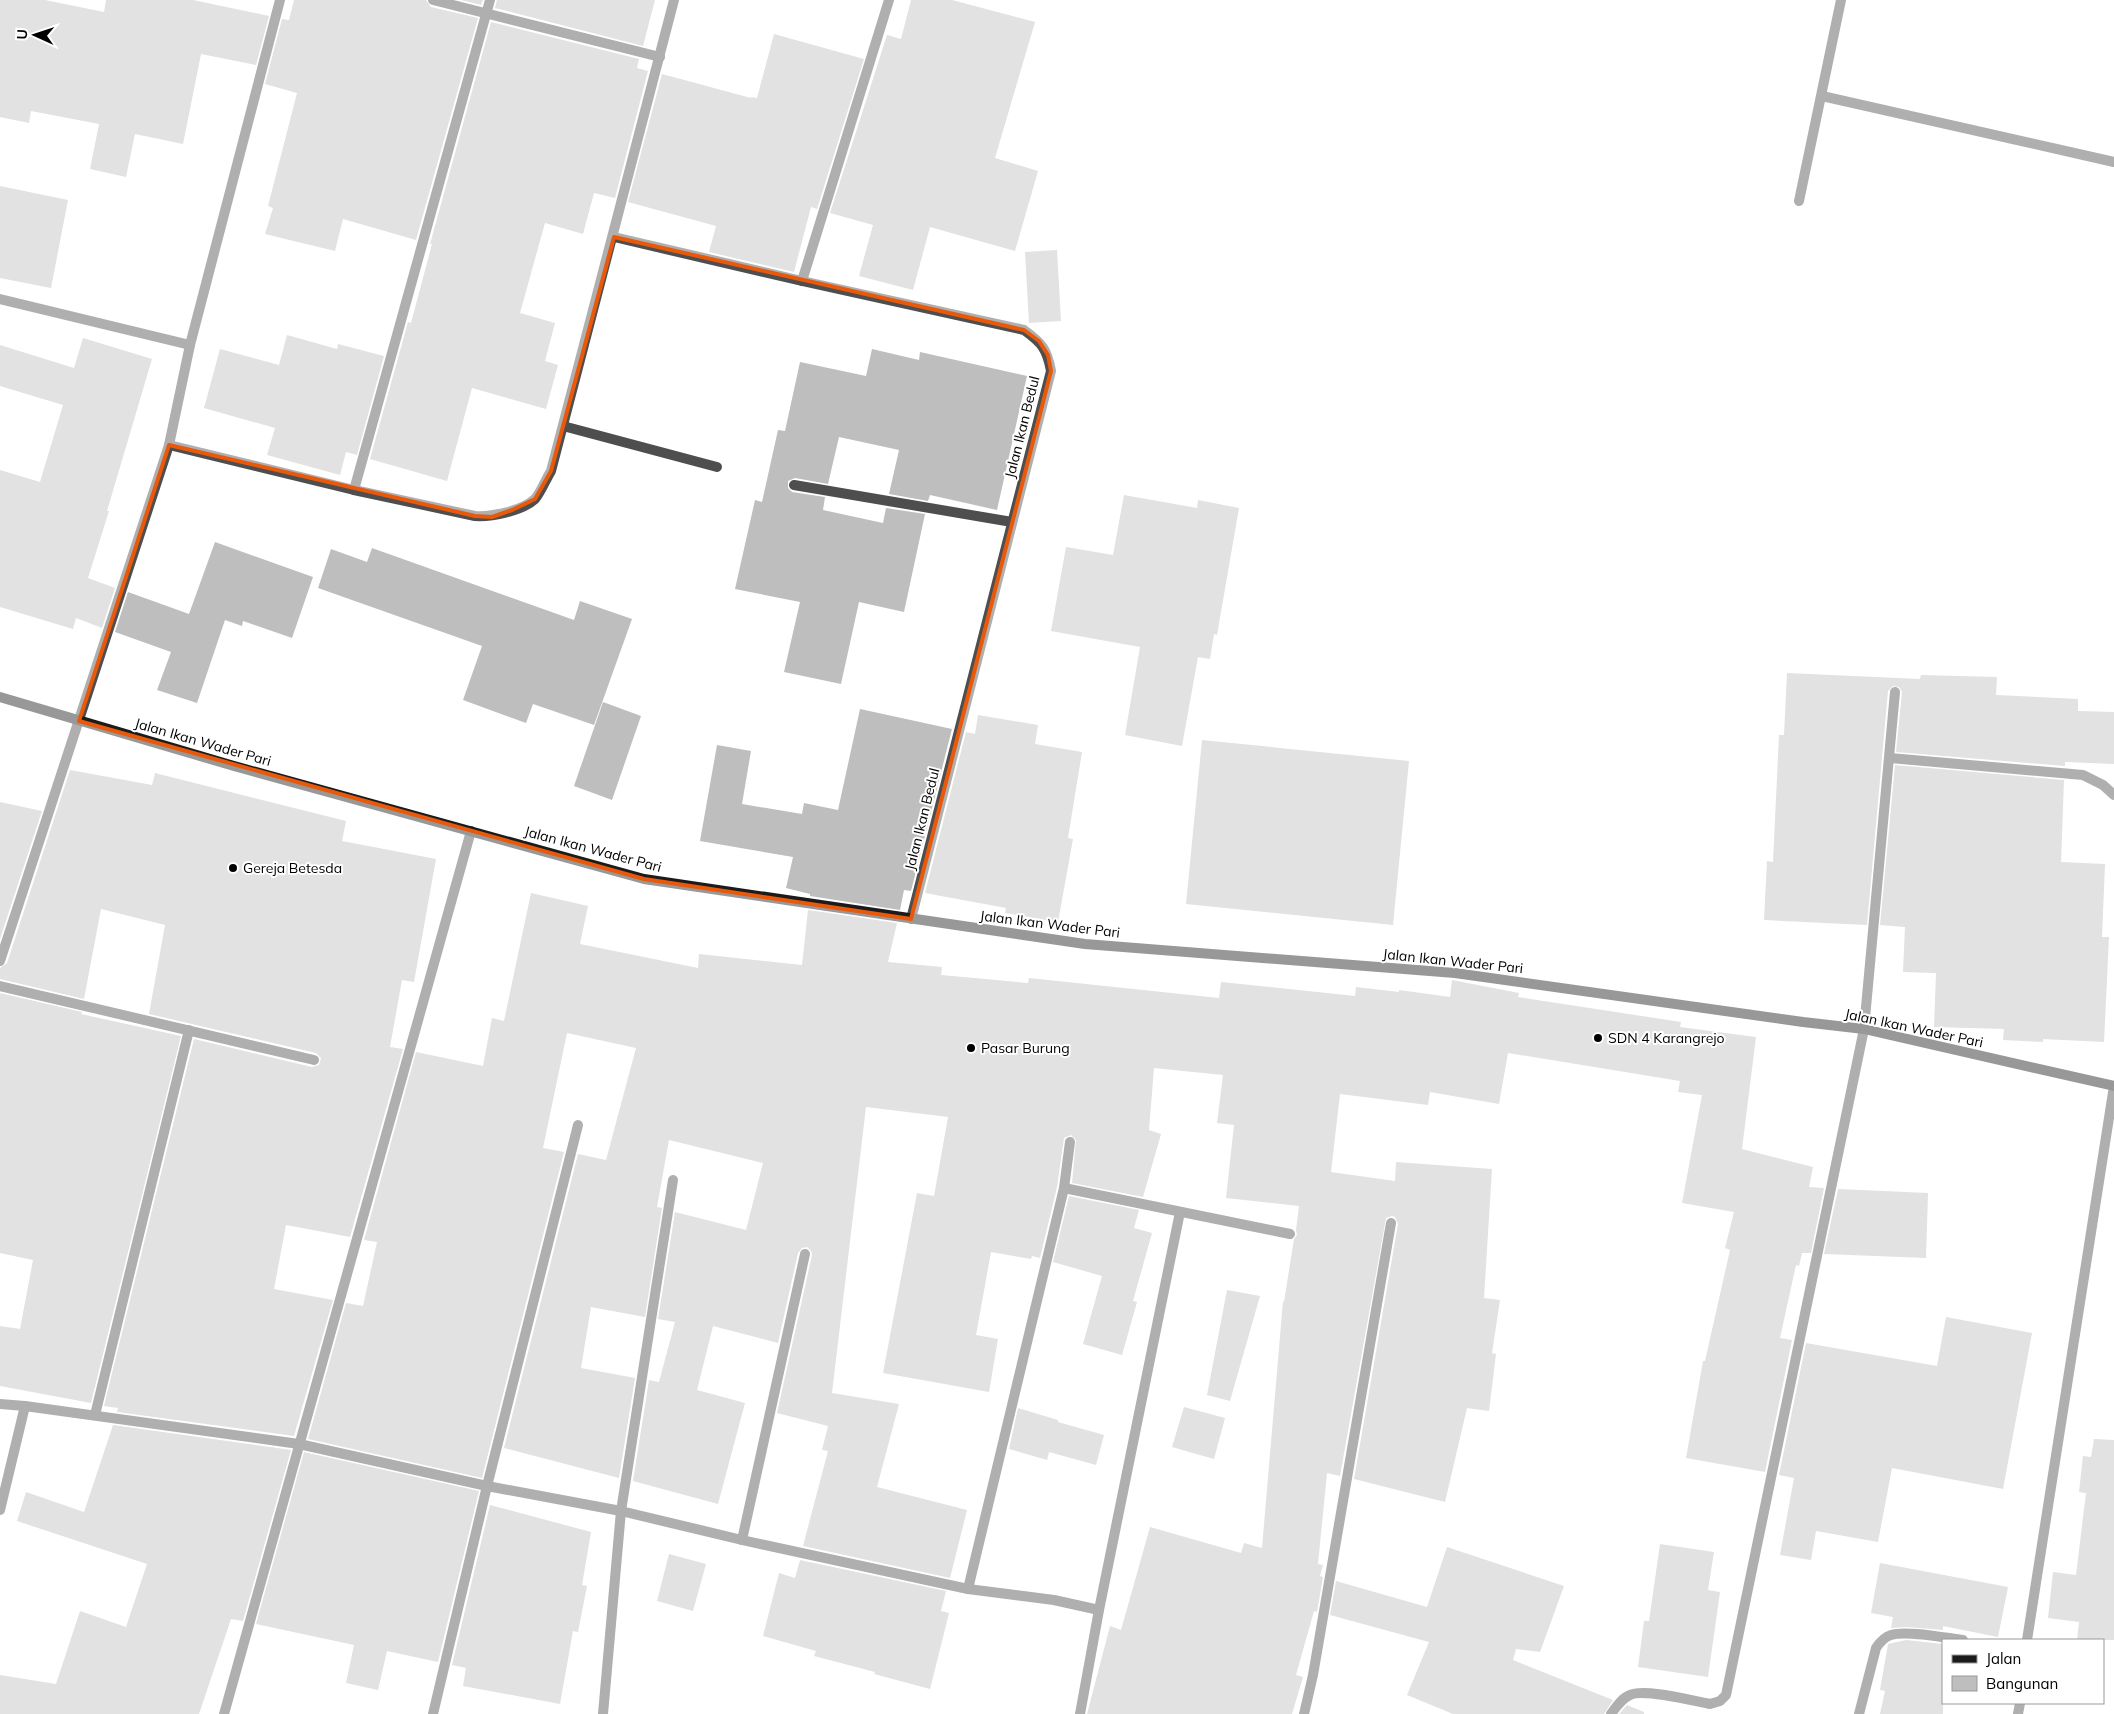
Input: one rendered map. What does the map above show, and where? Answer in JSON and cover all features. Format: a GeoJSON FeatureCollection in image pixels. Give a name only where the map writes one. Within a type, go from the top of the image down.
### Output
{"type":"FeatureCollection","features":[{"type":"Feature","properties":{"kind":"street"},"geometry":{"type":"LineString","coordinates":[[0,961],[170,445],[190,345],[280,0]]}},
{"type":"Feature","properties":{"kind":"street"},"geometry":{"type":"LineString","coordinates":[[433,0],[660,57]]}},
{"type":"Feature","properties":{"kind":"street"},"geometry":{"type":"LineString","coordinates":[[354,490],[490,0]]}},
{"type":"Feature","properties":{"kind":"street"},"geometry":{"type":"LineString","coordinates":[[170,445],[354,490],[475,516],[492,517],[534,499],[551,472],[614,237],[674,0]]}},
{"type":"Feature","properties":{"kind":"street"},"geometry":{"type":"LineString","coordinates":[[802,281],[889,0]]}},
{"type":"Feature","properties":{"kind":"street"},"geometry":{"type":"LineString","coordinates":[[1799,201],[1841,0]]}},
{"type":"Feature","properties":{"kind":"street"},"geometry":{"type":"LineString","coordinates":[[1822,96],[2114,162]]}},
{"type":"Feature","properties":{"kind":"street","name":"Jalan Ikan Bedul"},"geometry":{"type":"LineString","coordinates":[[614,237],[1024,330],[1039,341],[1048,354],[1050,372],[911,918]]}},
{"type":"Feature","properties":{"kind":"street"},"geometry":{"type":"LineString","coordinates":[[0,299],[190,345]]}},
{"type":"Feature","properties":{"kind":"street"},"geometry":{"type":"LineString","coordinates":[[563,426],[717,467]]}},
{"type":"Feature","properties":{"kind":"street"},"geometry":{"type":"LineString","coordinates":[[794,485],[1012,522]]}},
{"type":"Feature","properties":{"kind":"street"},"geometry":{"type":"LineString","coordinates":[[1611,1714],[1630,1695],[1642,1692],[1710,1704],[1720,1701],[1726,1695],[1864,1029],[1895,692]]}},
{"type":"Feature","properties":{"kind":"street","name":"Jalan Ikan Wader Pari"},"geometry":{"type":"LineString","coordinates":[[0,698],[644,879],[1084,944],[1455,973],[1864,1029],[2114,1086]]}},
{"type":"Feature","properties":{"kind":"street"},"geometry":{"type":"LineString","coordinates":[[1890,758],[2083,775],[2103,785],[2114,795]]}},
{"type":"Feature","properties":{"kind":"street"},"geometry":{"type":"LineString","coordinates":[[224,1714],[471,831]]}},
{"type":"Feature","properties":{"kind":"street"},"geometry":{"type":"LineString","coordinates":[[0,986],[314,1060]]}},
{"type":"Feature","properties":{"kind":"street"},"geometry":{"type":"LineString","coordinates":[[95,1416],[189,1030]]}},
{"type":"Feature","properties":{"kind":"street"},"geometry":{"type":"LineString","coordinates":[[2027,1639],[2114,1086]]}},
{"type":"Feature","properties":{"kind":"street"},"geometry":{"type":"LineString","coordinates":[[433,1714],[487,1486],[578,1125]]}},
{"type":"Feature","properties":{"kind":"street"},"geometry":{"type":"LineString","coordinates":[[968,1589],[1064,1188],[1070,1142]]}},
{"type":"Feature","properties":{"kind":"street"},"geometry":{"type":"LineString","coordinates":[[603,1714],[621,1511],[673,1180]]}},
{"type":"Feature","properties":{"kind":"street"},"geometry":{"type":"LineString","coordinates":[[1064,1188],[1290,1234]]}},
{"type":"Feature","properties":{"kind":"street"},"geometry":{"type":"LineString","coordinates":[[1080,1714],[1099,1610],[1180,1212]]}},
{"type":"Feature","properties":{"kind":"street"},"geometry":{"type":"LineString","coordinates":[[1304,1714],[1313,1675],[1391,1223]]}},
{"type":"Feature","properties":{"kind":"street"},"geometry":{"type":"LineString","coordinates":[[742,1540],[805,1254]]}},
{"type":"Feature","properties":{"kind":"street"},"geometry":{"type":"LineString","coordinates":[[0,1404],[299,1444],[487,1486],[621,1511],[742,1540],[968,1589],[1054,1600],[1099,1610]]}},
{"type":"Feature","properties":{"kind":"street"},"geometry":{"type":"LineString","coordinates":[[0,1510],[26,1406]]}},
{"type":"Feature","properties":{"kind":"street"},"geometry":{"type":"LineString","coordinates":[[1859,1714],[1876,1648],[1882,1640],[1889,1635],[1900,1633],[1954,1639]]}},
{"type":"Feature","properties":{"kind":"highlighted area"},"geometry":{"type":"Polygon","coordinates":[[[614,237],[1024,330],[1039,341],[1048,355],[1051,371],[911,919],[644,879],[79,721],[169,445],[475,516],[492,517],[512,510],[535,499],[551,471],[614,237]]]}},
{"type":"Feature","properties":{"kind":"building"},"geometry":{"type":"Polygon","coordinates":[[[0,0],[45,0],[104,12],[106,0],[193,0],[269,16],[256,65],[201,54],[183,144],[135,134],[126,177],[90,169],[99,124],[31,111],[29,123],[0,117],[0,0]]]}},
{"type":"Feature","properties":{"kind":"building"},"geometry":{"type":"Polygon","coordinates":[[[294,0],[426,0],[431,7],[478,18],[416,240],[343,219],[335,251],[265,234],[273,208],[268,206],[297,93],[265,84],[282,19],[289,20],[294,0]]]}},
{"type":"Feature","properties":{"kind":"building"},"geometry":{"type":"Polygon","coordinates":[[[461,0],[483,0],[481,5],[461,0]]]}},
{"type":"Feature","properties":{"kind":"building"},"geometry":{"type":"Polygon","coordinates":[[[497,0],[655,0],[643,46],[495,8],[497,0]]]}},
{"type":"Feature","properties":{"kind":"building"},"geometry":{"type":"Polygon","coordinates":[[[911,0],[952,0],[1035,22],[995,158],[1038,171],[1015,251],[930,227],[913,290],[859,276],[873,225],[830,213],[887,35],[901,39],[911,0]]]}},
{"type":"Feature","properties":{"kind":"building"},"geometry":{"type":"Polygon","coordinates":[[[491,22],[639,59],[637,68],[648,71],[615,198],[594,193],[583,234],[545,223],[520,313],[555,323],[545,361],[558,365],[546,409],[472,388],[447,481],[370,459],[408,322],[411,323],[432,244],[430,244],[491,22]]]}},
{"type":"Feature","properties":{"kind":"building"},"geometry":{"type":"Polygon","coordinates":[[[774,34],[864,59],[817,209],[811,207],[794,272],[709,252],[716,226],[628,202],[662,74],[757,98],[774,34]]]}},
{"type":"Feature","properties":{"kind":"building"},"geometry":{"type":"Polygon","coordinates":[[[0,186],[68,200],[51,288],[0,278],[0,186]]]}},
{"type":"Feature","properties":{"kind":"building"},"geometry":{"type":"Polygon","coordinates":[[[1057,250],[1061,321],[1029,323],[1025,252],[1057,250]]]}},
{"type":"Feature","properties":{"kind":"building"},"geometry":{"type":"Polygon","coordinates":[[[287,335],[337,349],[338,344],[384,356],[357,455],[346,452],[340,475],[267,455],[275,428],[204,408],[220,349],[279,365],[287,335]]]}},
{"type":"Feature","properties":{"kind":"building"},"geometry":{"type":"Polygon","coordinates":[[[83,338],[152,359],[88,578],[115,588],[102,628],[76,618],[73,629],[0,607],[0,470],[40,482],[63,405],[0,386],[0,345],[74,368],[83,338]]]}},
{"type":"Feature","properties":{"kind":"building"},"geometry":{"type":"Polygon","coordinates":[[[872,349],[919,360],[920,352],[1027,376],[997,510],[930,495],[928,501],[889,494],[899,450],[839,437],[828,484],[795,478],[788,481],[788,488],[792,492],[825,497],[823,510],[883,523],[886,508],[925,514],[904,612],[859,602],[841,684],[784,672],[800,602],[735,589],[755,500],[762,502],[778,430],[785,431],[800,362],[866,376],[872,349]]]}},
{"type":"Feature","properties":{"kind":"building"},"geometry":{"type":"Polygon","coordinates":[[[1124,495],[1197,508],[1198,500],[1239,508],[1217,635],[1214,634],[1210,659],[1198,657],[1182,746],[1125,735],[1140,647],[1051,631],[1066,547],[1113,555],[1124,495]]]}},
{"type":"Feature","properties":{"kind":"building"},"geometry":{"type":"Polygon","coordinates":[[[215,542],[313,577],[292,638],[243,621],[242,626],[225,620],[197,703],[157,690],[171,652],[115,632],[128,592],[189,614],[215,542]]]}},
{"type":"Feature","properties":{"kind":"building"},"geometry":{"type":"Polygon","coordinates":[[[372,548],[574,620],[580,601],[632,619],[594,725],[533,704],[526,723],[463,700],[482,646],[318,588],[331,549],[367,562],[372,548]]]}},
{"type":"Feature","properties":{"kind":"building"},"geometry":{"type":"Polygon","coordinates":[[[1787,673],[1920,679],[1921,675],[1997,677],[1996,695],[2078,699],[2078,711],[2114,712],[2114,764],[2065,762],[2065,766],[1896,752],[1902,692],[1899,687],[1893,686],[1888,691],[1867,925],[1764,920],[1767,861],[1773,862],[1779,735],[1784,735],[1787,673]]]}},
{"type":"Feature","properties":{"kind":"building"},"geometry":{"type":"Polygon","coordinates":[[[603,702],[641,716],[612,800],[574,786],[603,702]]]}},
{"type":"Feature","properties":{"kind":"building"},"geometry":{"type":"Polygon","coordinates":[[[860,709],[952,729],[911,891],[904,890],[900,910],[810,896],[810,894],[786,888],[793,857],[700,841],[717,745],[751,751],[742,804],[802,814],[804,803],[838,810],[860,709]]]}},
{"type":"Feature","properties":{"kind":"building"},"geometry":{"type":"Polygon","coordinates":[[[978,715],[1038,725],[1035,744],[1082,752],[1068,838],[1073,839],[1058,922],[1005,913],[1006,908],[925,893],[966,732],[975,734],[978,715]]]}},
{"type":"Feature","properties":{"kind":"building"},"geometry":{"type":"Polygon","coordinates":[[[1202,740],[1409,761],[1393,925],[1186,904],[1202,740]]]}},
{"type":"Feature","properties":{"kind":"building"},"geometry":{"type":"Polygon","coordinates":[[[1895,765],[2064,780],[2061,862],[2105,864],[2102,937],[2109,937],[2104,1042],[2043,1039],[2043,1042],[2003,1040],[2004,1029],[1934,1027],[1936,973],[1903,972],[1905,927],[1880,925],[1895,765]]]}},
{"type":"Feature","properties":{"kind":"building"},"geometry":{"type":"Polygon","coordinates":[[[70,770],[152,785],[155,773],[346,821],[342,841],[436,859],[414,982],[402,980],[390,1047],[403,1049],[350,1237],[286,1225],[274,1289],[333,1300],[294,1436],[117,1412],[118,1408],[104,1406],[194,1039],[312,1067],[319,1065],[321,1058],[316,1053],[149,1014],[165,925],[101,909],[84,999],[0,979],[0,968],[7,963],[70,770]]]}},
{"type":"Feature","properties":{"kind":"building"},"geometry":{"type":"Polygon","coordinates":[[[0,802],[42,811],[0,939],[0,802]]]}},
{"type":"Feature","properties":{"kind":"building"},"geometry":{"type":"Polygon","coordinates":[[[531,893],[588,906],[580,944],[698,968],[699,954],[802,965],[808,910],[897,923],[888,962],[942,967],[941,975],[1028,983],[1029,978],[1219,998],[1221,982],[1355,996],[1356,987],[1399,992],[1399,990],[1450,997],[1452,980],[1519,993],[1518,997],[1681,1022],[1680,1027],[1756,1037],[1742,1149],[1813,1167],[1809,1187],[1824,1188],[1811,1253],[1802,1253],[1799,1266],[1796,1265],[1780,1338],[1792,1340],[1765,1472],[1686,1458],[1703,1361],[1705,1361],[1730,1250],[1725,1248],[1734,1212],[1682,1203],[1702,1095],[1678,1092],[1680,1081],[1508,1053],[1499,1104],[1430,1092],[1428,1105],[1340,1094],[1331,1172],[1395,1181],[1396,1162],[1492,1169],[1484,1298],[1500,1300],[1492,1353],[1496,1354],[1489,1411],[1467,1408],[1445,1502],[1354,1479],[1398,1224],[1395,1217],[1386,1218],[1340,1476],[1327,1473],[1318,1564],[1323,1565],[1320,1576],[1323,1577],[1317,1612],[1314,1611],[1296,1675],[1303,1677],[1292,1714],[1087,1714],[1110,1626],[1121,1630],[1150,1527],[1241,1553],[1244,1543],[1262,1548],[1283,1301],[1294,1239],[1297,1235],[1299,1206],[1226,1198],[1234,1125],[1217,1123],[1223,1075],[1154,1068],[1149,1130],[1161,1134],[1143,1197],[1072,1183],[1076,1140],[1071,1135],[1064,1138],[1057,1187],[1040,1258],[1032,1256],[1031,1259],[991,1252],[976,1335],[998,1339],[989,1392],[883,1373],[917,1193],[934,1196],[948,1117],[866,1107],[832,1393],[899,1404],[877,1487],[967,1510],[950,1578],[803,1546],[828,1451],[822,1450],[828,1426],[777,1413],[812,1255],[807,1247],[802,1248],[798,1253],[778,1343],[713,1326],[697,1390],[745,1403],[718,1504],[633,1481],[649,1380],[659,1382],[675,1322],[658,1319],[675,1212],[746,1230],[763,1163],[669,1140],[657,1207],[662,1208],[645,1317],[591,1307],[581,1368],[635,1378],[619,1478],[504,1448],[578,1154],[606,1160],[636,1048],[567,1033],[543,1148],[564,1152],[482,1478],[308,1439],[346,1303],[363,1306],[377,1242],[364,1240],[416,1052],[483,1066],[492,1018],[504,1021],[531,893]]]}},
{"type":"Feature","properties":{"kind":"building"},"geometry":{"type":"Polygon","coordinates":[[[0,993],[82,1012],[81,1014],[181,1036],[91,1403],[0,1386],[0,1326],[20,1329],[33,1260],[0,1253],[0,993]]]}},
{"type":"Feature","properties":{"kind":"building"},"geometry":{"type":"Polygon","coordinates":[[[1838,1189],[1928,1193],[1926,1258],[1824,1254],[1838,1189]]]}},
{"type":"Feature","properties":{"kind":"building"},"geometry":{"type":"Polygon","coordinates":[[[1069,1196],[1139,1210],[1134,1228],[1152,1233],[1133,1301],[1137,1302],[1122,1355],[1083,1344],[1102,1276],[1053,1262],[1069,1196]]]}},
{"type":"Feature","properties":{"kind":"building"},"geometry":{"type":"Polygon","coordinates":[[[1227,1290],[1260,1296],[1230,1401],[1207,1395],[1227,1290]]]}},
{"type":"Feature","properties":{"kind":"building"},"geometry":{"type":"Polygon","coordinates":[[[1946,1317],[2032,1333],[2003,1489],[1892,1468],[1878,1542],[1816,1531],[1811,1560],[1780,1555],[1794,1478],[1779,1475],[1806,1343],[1937,1366],[1946,1317]]]}},
{"type":"Feature","properties":{"kind":"building"},"geometry":{"type":"Polygon","coordinates":[[[1184,1407],[1225,1418],[1214,1459],[1172,1447],[1184,1407]]]}},
{"type":"Feature","properties":{"kind":"building"},"geometry":{"type":"Polygon","coordinates":[[[1018,1408],[1104,1435],[1096,1465],[1049,1452],[1047,1460],[1009,1449],[1018,1408]]]}},
{"type":"Feature","properties":{"kind":"building"},"geometry":{"type":"Polygon","coordinates":[[[113,1425],[291,1450],[243,1621],[231,1619],[199,1714],[0,1714],[0,1675],[56,1684],[80,1611],[126,1627],[147,1564],[17,1521],[26,1492],[84,1512],[113,1425]]]}},
{"type":"Feature","properties":{"kind":"building"},"geometry":{"type":"Polygon","coordinates":[[[2094,1439],[2114,1440],[2114,1640],[2077,1639],[2079,1622],[2048,1618],[2053,1572],[2076,1575],[2086,1493],[2079,1492],[2083,1456],[2091,1457],[2094,1439]]]}},
{"type":"Feature","properties":{"kind":"building"},"geometry":{"type":"Polygon","coordinates":[[[304,1452],[479,1491],[438,1662],[387,1651],[378,1690],[346,1683],[354,1645],[256,1624],[304,1452]]]}},
{"type":"Feature","properties":{"kind":"building"},"geometry":{"type":"Polygon","coordinates":[[[490,1505],[591,1532],[582,1585],[587,1586],[578,1632],[573,1631],[560,1704],[463,1686],[466,1668],[452,1665],[490,1505]]]}},
{"type":"Feature","properties":{"kind":"building"},"geometry":{"type":"Polygon","coordinates":[[[1660,1544],[1714,1552],[1708,1590],[1720,1592],[1708,1677],[1638,1667],[1644,1621],[1649,1621],[1660,1544]]]}},
{"type":"Feature","properties":{"kind":"building"},"geometry":{"type":"Polygon","coordinates":[[[1447,1547],[1564,1586],[1540,1652],[1516,1649],[1513,1660],[1613,1700],[1604,1714],[1453,1714],[1407,1695],[1429,1642],[1330,1615],[1336,1581],[1427,1607],[1447,1547]]]}},
{"type":"Feature","properties":{"kind":"building"},"geometry":{"type":"Polygon","coordinates":[[[669,1554],[706,1564],[693,1611],[657,1601],[669,1554]]]}},
{"type":"Feature","properties":{"kind":"building"},"geometry":{"type":"Polygon","coordinates":[[[800,1560],[946,1591],[941,1611],[949,1613],[930,1689],[814,1656],[816,1651],[763,1636],[779,1573],[795,1578],[800,1560]]]}},
{"type":"Feature","properties":{"kind":"building"},"geometry":{"type":"Polygon","coordinates":[[[1880,1563],[2008,1587],[1998,1637],[1943,1626],[1943,1630],[1907,1627],[1891,1628],[1893,1617],[1871,1613],[1880,1563]]]}},
{"type":"Feature","properties":{"kind":"building"},"geometry":{"type":"Polygon","coordinates":[[[1906,1640],[1942,1644],[1943,1714],[1880,1714],[1885,1691],[1880,1690],[1888,1644],[1906,1640]]]}},
{"type":"Feature","properties":{"kind":"building"},"geometry":{"type":"Polygon","coordinates":[[[1627,1705],[1644,1712],[1644,1714],[1619,1714],[1627,1705]]]}},
{"type":"Feature","properties":{"kind":"place","name":"Gereja Betesda"},"geometry":{"type":"Point","coordinates":[233,868]}},
{"type":"Feature","properties":{"kind":"place","name":"SDN 4 Karangrejo"},"geometry":{"type":"Point","coordinates":[1598,1038]}},
{"type":"Feature","properties":{"kind":"place","name":"Pasar Burung"},"geometry":{"type":"Point","coordinates":[971,1048]}}]}
